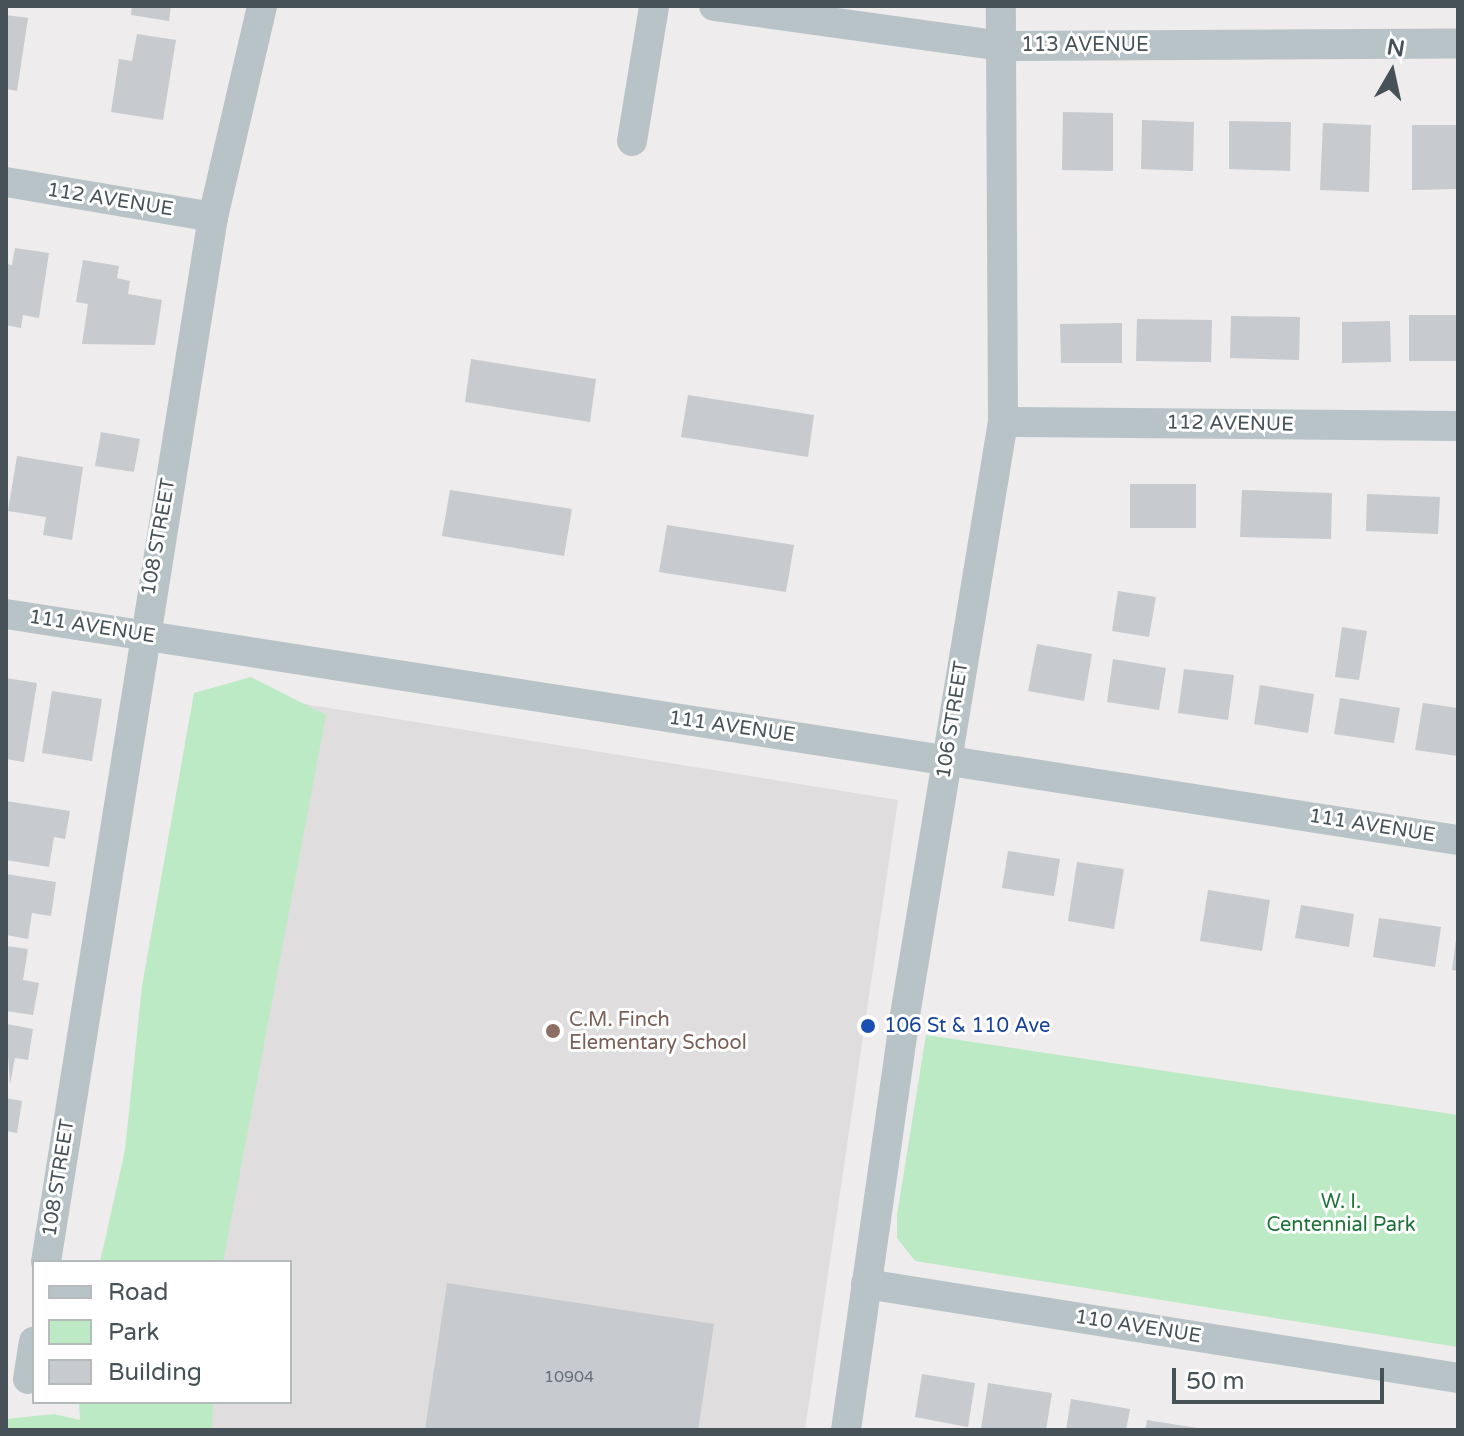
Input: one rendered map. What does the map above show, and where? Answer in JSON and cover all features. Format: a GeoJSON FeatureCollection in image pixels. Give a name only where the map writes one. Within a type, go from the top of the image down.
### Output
{"type":"FeatureCollection","features":[{"type":"Feature","properties":{"kind":"street","name":"108 STREET"},"geometry":{"type":"LineString","coordinates":[[46,1260],[142,634],[213,217],[262,6]]}},
{"type":"Feature","properties":{"kind":"street"},"geometry":{"type":"LineString","coordinates":[[632,141],[654,6]]}},
{"type":"Feature","properties":{"kind":"street","name":"113 AVENUE"},"geometry":{"type":"LineString","coordinates":[[714,6],[1001,46],[1458,44]]}},
{"type":"Feature","properties":{"kind":"street","name":"106 STREET"},"geometry":{"type":"LineString","coordinates":[[846,1430],[947,758],[1003,422],[1001,6]]}},
{"type":"Feature","properties":{"kind":"street","name":"112 AVENUE"},"geometry":{"type":"LineString","coordinates":[[6,182],[213,217]]}},
{"type":"Feature","properties":{"kind":"street","name":"112 AVENUE"},"geometry":{"type":"LineString","coordinates":[[1003,422],[1458,426]]}},
{"type":"Feature","properties":{"kind":"street","name":"111 AVENUE"},"geometry":{"type":"LineString","coordinates":[[6,614],[947,758],[1458,840]]}},
{"type":"Feature","properties":{"kind":"street","name":"110 AVENUE"},"geometry":{"type":"LineString","coordinates":[[866,1284],[1458,1378]]}},
{"type":"Feature","properties":{"kind":"street"},"geometry":{"type":"LineString","coordinates":[[28,1379],[32,1354]]}},
{"type":"Feature","properties":{"kind":"shaded area","name":"C.M. Finch Elementary School"},"geometry":{"type":"Polygon","coordinates":[[[292,702],[898,800],[805,1430],[182,1430],[186,1404],[292,1404],[292,1260],[207,1260],[292,702]]]}},
{"type":"Feature","properties":{"kind":"green space"},"geometry":{"type":"Polygon","coordinates":[[[251,677],[326,715],[223,1260],[100,1260],[125,1150],[142,986],[194,693],[251,677]]]}},
{"type":"Feature","properties":{"kind":"green space","name":"W. I. Centennial Park"},"geometry":{"type":"Polygon","coordinates":[[[926,1035],[1458,1115],[1458,1347],[915,1261],[897,1238],[897,1215],[926,1035]]]}},
{"type":"Feature","properties":{"kind":"green space"},"geometry":{"type":"Polygon","coordinates":[[[79,1404],[213,1404],[212,1430],[6,1430],[6,1419],[54,1414],[80,1420],[79,1404]]]}},
{"type":"Feature","properties":{"kind":"building"},"geometry":{"type":"Polygon","coordinates":[[[132,6],[171,6],[169,21],[131,15],[132,6]]]}},
{"type":"Feature","properties":{"kind":"building"},"geometry":{"type":"Polygon","coordinates":[[[6,15],[28,18],[17,91],[6,89],[6,15]]]}},
{"type":"Feature","properties":{"kind":"building"},"geometry":{"type":"Polygon","coordinates":[[[137,34],[176,40],[163,120],[111,112],[119,59],[132,61],[137,34]]]}},
{"type":"Feature","properties":{"kind":"building"},"geometry":{"type":"Polygon","coordinates":[[[1063,112],[1113,113],[1113,171],[1062,170],[1063,112]]]}},
{"type":"Feature","properties":{"kind":"building"},"geometry":{"type":"Polygon","coordinates":[[[1142,120],[1194,122],[1193,171],[1141,169],[1142,120]]]}},
{"type":"Feature","properties":{"kind":"building"},"geometry":{"type":"Polygon","coordinates":[[[1229,121],[1291,122],[1290,171],[1229,169],[1229,121]]]}},
{"type":"Feature","properties":{"kind":"building"},"geometry":{"type":"Polygon","coordinates":[[[1323,123],[1371,125],[1369,192],[1320,190],[1323,123]]]}},
{"type":"Feature","properties":{"kind":"building"},"geometry":{"type":"Polygon","coordinates":[[[1412,125],[1458,125],[1458,189],[1412,190],[1412,125]]]}},
{"type":"Feature","properties":{"kind":"building"},"geometry":{"type":"Polygon","coordinates":[[[15,248],[49,253],[39,318],[23,315],[21,328],[6,325],[6,264],[12,265],[15,248]]]}},
{"type":"Feature","properties":{"kind":"building"},"geometry":{"type":"Polygon","coordinates":[[[83,260],[119,266],[117,278],[130,281],[128,294],[162,300],[155,345],[82,344],[88,304],[76,302],[83,260]]]}},
{"type":"Feature","properties":{"kind":"building"},"geometry":{"type":"Polygon","coordinates":[[[1409,315],[1458,315],[1458,361],[1409,361],[1409,315]]]}},
{"type":"Feature","properties":{"kind":"building"},"geometry":{"type":"Polygon","coordinates":[[[1231,316],[1300,317],[1299,360],[1230,358],[1231,316]]]}},
{"type":"Feature","properties":{"kind":"building"},"geometry":{"type":"Polygon","coordinates":[[[1137,319],[1212,320],[1211,362],[1136,361],[1137,319]]]}},
{"type":"Feature","properties":{"kind":"building"},"geometry":{"type":"Polygon","coordinates":[[[1390,321],[1391,362],[1342,363],[1342,322],[1390,321]]]}},
{"type":"Feature","properties":{"kind":"building"},"geometry":{"type":"Polygon","coordinates":[[[1122,323],[1122,363],[1061,363],[1060,324],[1122,323]]]}},
{"type":"Feature","properties":{"kind":"building"},"geometry":{"type":"Polygon","coordinates":[[[471,359],[596,379],[590,422],[465,402],[471,359]]]}},
{"type":"Feature","properties":{"kind":"building"},"geometry":{"type":"Polygon","coordinates":[[[688,395],[814,415],[808,457],[681,437],[688,395]]]}},
{"type":"Feature","properties":{"kind":"building"},"geometry":{"type":"Polygon","coordinates":[[[101,432],[140,439],[134,472],[95,466],[101,432]]]}},
{"type":"Feature","properties":{"kind":"building"},"geometry":{"type":"Polygon","coordinates":[[[17,456],[83,467],[72,540],[43,535],[46,517],[8,511],[17,456]]]}},
{"type":"Feature","properties":{"kind":"building"},"geometry":{"type":"Polygon","coordinates":[[[1130,484],[1196,484],[1196,528],[1130,528],[1130,484]]]}},
{"type":"Feature","properties":{"kind":"building"},"geometry":{"type":"Polygon","coordinates":[[[450,490],[572,509],[564,556],[442,536],[450,490]]]}},
{"type":"Feature","properties":{"kind":"building"},"geometry":{"type":"Polygon","coordinates":[[[1242,490],[1332,493],[1331,539],[1240,537],[1242,490]]]}},
{"type":"Feature","properties":{"kind":"building"},"geometry":{"type":"Polygon","coordinates":[[[1367,494],[1440,497],[1438,534],[1366,531],[1367,494]]]}},
{"type":"Feature","properties":{"kind":"building"},"geometry":{"type":"Polygon","coordinates":[[[667,525],[794,545],[786,592],[659,572],[667,525]]]}},
{"type":"Feature","properties":{"kind":"building"},"geometry":{"type":"Polygon","coordinates":[[[1118,591],[1156,597],[1149,637],[1112,631],[1118,591]]]}},
{"type":"Feature","properties":{"kind":"building"},"geometry":{"type":"Polygon","coordinates":[[[1342,627],[1367,631],[1359,680],[1335,677],[1342,627]]]}},
{"type":"Feature","properties":{"kind":"building"},"geometry":{"type":"Polygon","coordinates":[[[1037,644],[1092,654],[1084,701],[1028,691],[1037,644]]]}},
{"type":"Feature","properties":{"kind":"building"},"geometry":{"type":"Polygon","coordinates":[[[1113,659],[1166,668],[1159,710],[1107,702],[1113,659]]]}},
{"type":"Feature","properties":{"kind":"building"},"geometry":{"type":"Polygon","coordinates":[[[1184,669],[1234,675],[1228,720],[1178,713],[1184,669]]]}},
{"type":"Feature","properties":{"kind":"building"},"geometry":{"type":"Polygon","coordinates":[[[6,678],[37,683],[24,762],[6,759],[6,678]]]}},
{"type":"Feature","properties":{"kind":"building"},"geometry":{"type":"Polygon","coordinates":[[[1260,685],[1314,694],[1308,733],[1254,724],[1260,685]]]}},
{"type":"Feature","properties":{"kind":"building"},"geometry":{"type":"Polygon","coordinates":[[[52,691],[102,699],[92,761],[42,753],[52,691]]]}},
{"type":"Feature","properties":{"kind":"building"},"geometry":{"type":"Polygon","coordinates":[[[1340,698],[1400,708],[1394,743],[1334,734],[1340,698]]]}},
{"type":"Feature","properties":{"kind":"building"},"geometry":{"type":"Polygon","coordinates":[[[1423,703],[1458,708],[1458,756],[1415,750],[1423,703]]]}},
{"type":"Feature","properties":{"kind":"building"},"geometry":{"type":"Polygon","coordinates":[[[6,801],[70,811],[65,839],[54,837],[49,867],[6,860],[6,801]]]}},
{"type":"Feature","properties":{"kind":"building"},"geometry":{"type":"Polygon","coordinates":[[[1008,851],[1060,859],[1054,896],[1002,888],[1008,851]]]}},
{"type":"Feature","properties":{"kind":"building"},"geometry":{"type":"Polygon","coordinates":[[[1077,862],[1124,869],[1114,929],[1068,921],[1077,862]]]}},
{"type":"Feature","properties":{"kind":"building"},"geometry":{"type":"Polygon","coordinates":[[[6,874],[56,882],[51,916],[32,913],[28,939],[6,935],[6,874]]]}},
{"type":"Feature","properties":{"kind":"building"},"geometry":{"type":"Polygon","coordinates":[[[1208,890],[1270,900],[1262,951],[1200,941],[1208,890]]]}},
{"type":"Feature","properties":{"kind":"building"},"geometry":{"type":"Polygon","coordinates":[[[1301,905],[1354,914],[1349,947],[1295,938],[1301,905]]]}},
{"type":"Feature","properties":{"kind":"building"},"geometry":{"type":"Polygon","coordinates":[[[1379,918],[1441,927],[1435,967],[1373,957],[1379,918]]]}},
{"type":"Feature","properties":{"kind":"building"},"geometry":{"type":"Polygon","coordinates":[[[1458,940],[1458,971],[1452,970],[1458,940]]]}},
{"type":"Feature","properties":{"kind":"building"},"geometry":{"type":"Polygon","coordinates":[[[6,946],[28,949],[23,980],[39,983],[33,1015],[6,1011],[6,946]]]}},
{"type":"Feature","properties":{"kind":"building"},"geometry":{"type":"Polygon","coordinates":[[[6,1024],[33,1029],[28,1060],[15,1058],[10,1085],[6,1024]]]}},
{"type":"Feature","properties":{"kind":"building"},"geometry":{"type":"Polygon","coordinates":[[[6,1098],[22,1101],[17,1133],[6,1131],[6,1098]]]}},
{"type":"Feature","properties":{"kind":"building"},"geometry":{"type":"Polygon","coordinates":[[[447,1283],[714,1324],[698,1430],[425,1430],[447,1283]]]}},
{"type":"Feature","properties":{"kind":"building"},"geometry":{"type":"Polygon","coordinates":[[[922,1374],[975,1383],[968,1427],[915,1417],[922,1374]]]}},
{"type":"Feature","properties":{"kind":"building"},"geometry":{"type":"Polygon","coordinates":[[[988,1383],[1052,1393],[1046,1430],[981,1429],[988,1383]]]}},
{"type":"Feature","properties":{"kind":"building"},"geometry":{"type":"Polygon","coordinates":[[[1071,1399],[1130,1409],[1126,1430],[1066,1430],[1071,1399]]]}},
{"type":"Feature","properties":{"kind":"building"},"geometry":{"type":"Polygon","coordinates":[[[1147,1420],[1197,1428],[1197,1430],[1145,1430],[1147,1420]]]}},
{"type":"Feature","properties":{"kind":"place","name":"106 St & 110 Ave"},"geometry":{"type":"Point","coordinates":[868,1026]}},
{"type":"Feature","properties":{"kind":"place","name":"C.M. Finch Elementary School"},"geometry":{"type":"Point","coordinates":[553,1031]}}]}
